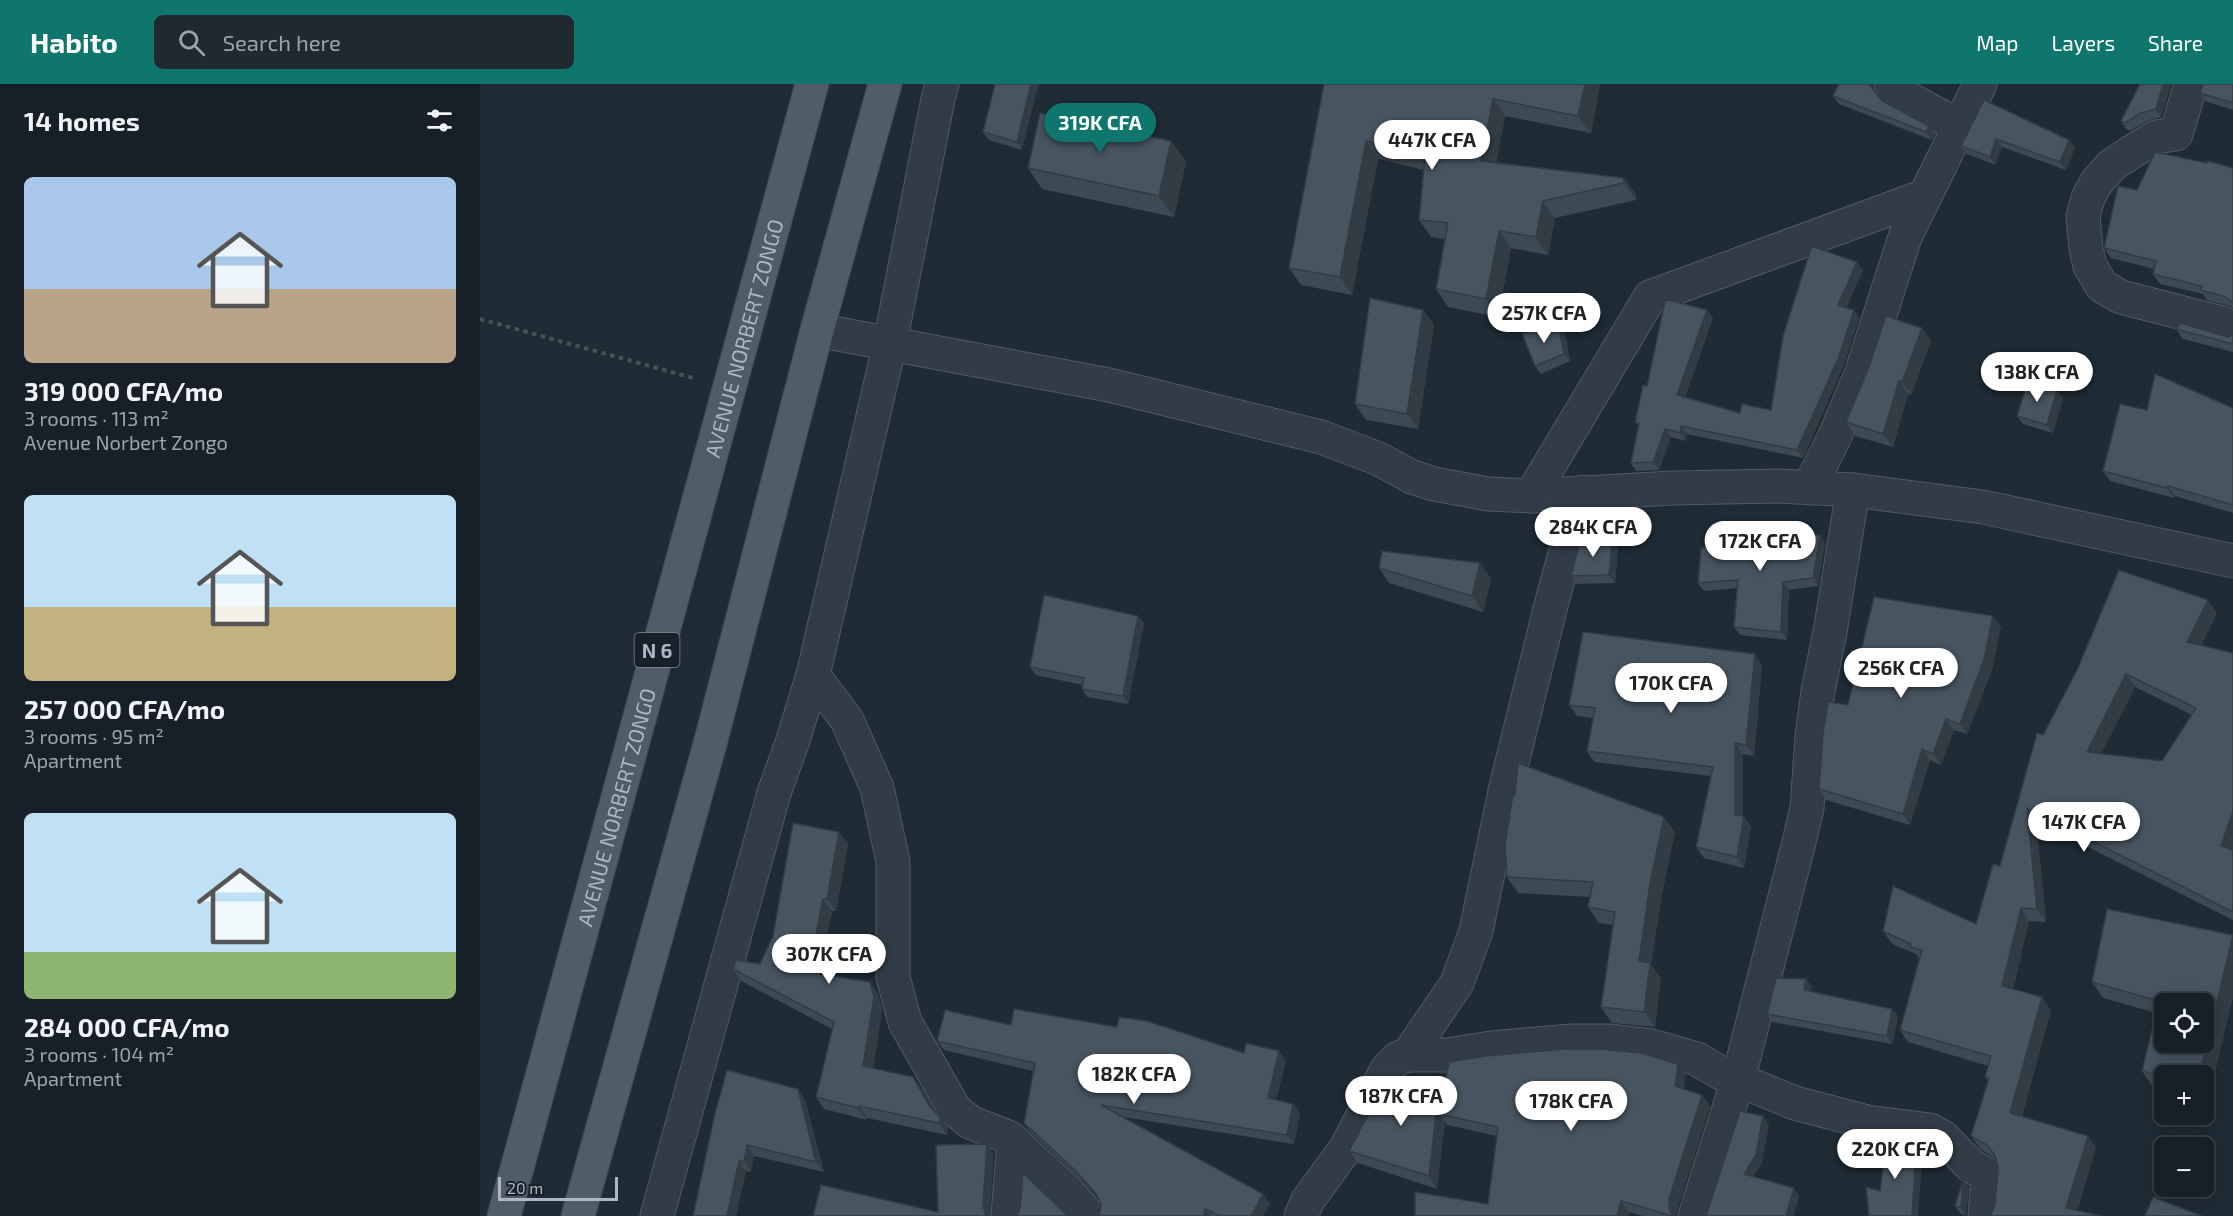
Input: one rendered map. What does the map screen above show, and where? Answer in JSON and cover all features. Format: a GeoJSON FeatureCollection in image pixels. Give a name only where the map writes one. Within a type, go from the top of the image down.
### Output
{"type":"FeatureCollection","features":[{"type":"Feature","properties":{"kind":"main road","name":"AVENUE NORBERT ZONGO"},"geometry":{"type":"LineString","coordinates":[[504,1216],[812,84]]}},
{"type":"Feature","properties":{"kind":"main road"},"geometry":{"type":"LineString","coordinates":[[578,1216],[710,744],[817,330],[885,84]]}},
{"type":"Feature","properties":{"kind":"street"},"geometry":{"type":"LineString","coordinates":[[657,1216],[774,793],[813,675],[890,343],[942,84]]}},
{"type":"Feature","properties":{"kind":"street"},"geometry":{"type":"LineString","coordinates":[[1891,84],[1896,92],[1959,126]]}},
{"type":"Feature","properties":{"kind":"street"},"geometry":{"type":"LineString","coordinates":[[1809,488],[1834,438],[1861,374],[1905,237],[1980,84]]}},
{"type":"Feature","properties":{"kind":"street"},"geometry":{"type":"LineString","coordinates":[[2190,84],[2176,134],[2156,137],[2133,151],[2112,165],[2096,183],[2088,198],[2084,216],[2086,248],[2090,266],[2102,286],[2121,297],[2222,323],[2233,328]]}},
{"type":"Feature","properties":{"kind":"street"},"geometry":{"type":"LineString","coordinates":[[1531,496],[1650,297],[1925,196]]}},
{"type":"Feature","properties":{"kind":"street"},"geometry":{"type":"LineString","coordinates":[[817,330],[1109,385],[1321,437],[1379,459],[1412,477],[1434,484],[1488,494],[1531,496],[1582,492],[1778,486],[1853,490],[1983,507],[2233,561]]}},
{"type":"Feature","properties":{"kind":"street"},"geometry":{"type":"LineString","coordinates":[[1695,1216],[1738,1080],[1807,808],[1818,691],[1853,490]]}},
{"type":"Feature","properties":{"kind":"street"},"geometry":{"type":"LineString","coordinates":[[1408,1055],[1430,1021],[1448,1000],[1476,931],[1505,791],[1582,492]]}},
{"type":"Feature","properties":{"kind":"street"},"geometry":{"type":"LineString","coordinates":[[813,675],[847,720],[877,788],[893,861],[893,976],[905,1022],[955,1110],[970,1122],[1014,1141],[1036,1165],[1069,1193],[1089,1216]]}},
{"type":"Feature","properties":{"kind":"street"},"geometry":{"type":"LineString","coordinates":[[1301,1216],[1308,1200],[1346,1148],[1387,1069],[1398,1058],[1408,1055],[1448,1055],[1491,1048],[1571,1041],[1608,1041],[1652,1046],[1680,1053],[1795,1103],[1867,1122],[1930,1130],[1939,1134],[1964,1161],[1986,1174],[1988,1180],[1985,1216]]}},
{"type":"Feature","properties":{"kind":"street"},"geometry":{"type":"LineString","coordinates":[[1008,1216],[1014,1141]]}},
{"type":"Feature","properties":{"kind":"path"},"geometry":{"type":"LineString","coordinates":[[480,319],[729,387]]}},
{"type":"Feature","properties":{"kind":"building"},"geometry":{"type":"Polygon","coordinates":[[[995,84],[1031,84],[1017,142],[983,132],[995,84]]]}},
{"type":"Feature","properties":{"kind":"building"},"geometry":{"type":"Polygon","coordinates":[[[1324,84],[1585,84],[1578,116],[1493,99],[1481,161],[1624,178],[1624,183],[1543,201],[1536,237],[1499,231],[1486,299],[1436,289],[1448,223],[1419,220],[1425,156],[1366,141],[1340,277],[1289,268],[1324,84]]]}},
{"type":"Feature","properties":{"kind":"building"},"geometry":{"type":"Polygon","coordinates":[[[1839,84],[1869,84],[1882,101],[1929,126],[1926,132],[1833,96],[1839,84]]]}},
{"type":"Feature","properties":{"kind":"building"},"geometry":{"type":"Polygon","coordinates":[[[2140,84],[2163,84],[2156,109],[2141,113],[2125,123],[2121,121],[2140,84]]]}},
{"type":"Feature","properties":{"kind":"building"},"geometry":{"type":"Polygon","coordinates":[[[2203,84],[2233,84],[2233,103],[2200,93],[2203,84]]]}},
{"type":"Feature","properties":{"kind":"building"},"geometry":{"type":"Polygon","coordinates":[[[1984,100],[2069,140],[2060,162],[1996,139],[1990,157],[1961,146],[1984,100]]]}},
{"type":"Feature","properties":{"kind":"building"},"geometry":{"type":"Polygon","coordinates":[[[1040,113],[1171,141],[1159,196],[1028,168],[1040,113]]]}},
{"type":"Feature","properties":{"kind":"building"},"geometry":{"type":"Polygon","coordinates":[[[2155,152],[2207,163],[2208,161],[2233,168],[2233,302],[2223,296],[2200,290],[2202,286],[2153,274],[2156,261],[2104,248],[2118,186],[2137,190],[2155,152]]]}},
{"type":"Feature","properties":{"kind":"building"},"geometry":{"type":"Polygon","coordinates":[[[1814,247],[1857,262],[1838,305],[1854,310],[1838,359],[1797,450],[1681,426],[1680,433],[1665,429],[1653,462],[1631,463],[1639,423],[1635,422],[1643,385],[1647,386],[1665,301],[1669,300],[1707,310],[1677,395],[1740,413],[1742,404],[1771,410],[1783,336],[1811,248],[1814,247]]]}},
{"type":"Feature","properties":{"kind":"building"},"geometry":{"type":"Polygon","coordinates":[[[1370,298],[1423,310],[1407,414],[1355,404],[1370,298]]]}},
{"type":"Feature","properties":{"kind":"building"},"geometry":{"type":"Polygon","coordinates":[[[1886,316],[1922,328],[1902,382],[1899,381],[1883,434],[1846,422],[1869,367],[1886,316]]]}},
{"type":"Feature","properties":{"kind":"building"},"geometry":{"type":"Polygon","coordinates":[[[1558,322],[1564,354],[1535,366],[1522,334],[1558,322]]]}},
{"type":"Feature","properties":{"kind":"building"},"geometry":{"type":"Polygon","coordinates":[[[2180,323],[2228,337],[2233,335],[2233,344],[2176,329],[2180,323]]]}},
{"type":"Feature","properties":{"kind":"building"},"geometry":{"type":"Polygon","coordinates":[[[2155,374],[2233,408],[2233,505],[2168,486],[2167,488],[2103,471],[2120,404],[2147,410],[2155,374]]]}},
{"type":"Feature","properties":{"kind":"building"},"geometry":{"type":"Polygon","coordinates":[[[2028,381],[2057,390],[2047,425],[2017,416],[2028,381]]]}},
{"type":"Feature","properties":{"kind":"building"},"geometry":{"type":"Polygon","coordinates":[[[1738,531],[1820,535],[1813,578],[1783,582],[1781,632],[1734,627],[1738,580],[1698,583],[1701,548],[1738,536],[1738,531]]]}},
{"type":"Feature","properties":{"kind":"building"},"geometry":{"type":"Polygon","coordinates":[[[1613,537],[1609,575],[1571,576],[1580,541],[1613,537]]]}},
{"type":"Feature","properties":{"kind":"building"},"geometry":{"type":"Polygon","coordinates":[[[1382,551],[1480,563],[1472,596],[1379,568],[1382,551]]]}},
{"type":"Feature","properties":{"kind":"building"},"geometry":{"type":"Polygon","coordinates":[[[2119,570],[2208,600],[2187,642],[2233,653],[2233,811],[2221,846],[2233,850],[2233,912],[2027,808],[2037,909],[2021,908],[2002,986],[2042,997],[2010,1113],[2088,1136],[2066,1208],[2102,1216],[1990,1216],[1995,1205],[1998,1169],[1995,1155],[1987,1145],[1971,1136],[1989,1078],[1985,1077],[1991,1056],[1900,1030],[1922,950],[1910,947],[1911,944],[1883,931],[1893,886],[1976,924],[1993,864],[2000,866],[2037,733],[2043,735],[2077,670],[2119,570]],[[2126,674],[2087,752],[2162,761],[2196,708],[2126,674]]]}},
{"type":"Feature","properties":{"kind":"building"},"geometry":{"type":"Polygon","coordinates":[[[1044,595],[1138,616],[1123,696],[1082,689],[1084,678],[1030,667],[1044,595]]]}},
{"type":"Feature","properties":{"kind":"building"},"geometry":{"type":"Polygon","coordinates":[[[1874,597],[1993,616],[1984,659],[1960,724],[1946,719],[1933,754],[1922,749],[1903,814],[1819,789],[1828,702],[1848,705],[1874,597]]]}},
{"type":"Feature","properties":{"kind":"building"},"geometry":{"type":"Polygon","coordinates":[[[1583,632],[1755,654],[1746,745],[1735,743],[1735,815],[1744,816],[1737,857],[1696,847],[1713,767],[1587,751],[1595,708],[1569,705],[1583,632]]]}},
{"type":"Feature","properties":{"kind":"building"},"geometry":{"type":"Polygon","coordinates":[[[1518,763],[1664,817],[1650,884],[1639,961],[1650,963],[1644,1012],[1601,1007],[1615,912],[1588,907],[1593,882],[1507,877],[1505,845],[1513,794],[1515,795],[1518,763]]]}},
{"type":"Feature","properties":{"kind":"building"},"geometry":{"type":"Polygon","coordinates":[[[793,823],[839,832],[827,899],[823,899],[809,972],[870,982],[874,997],[863,1066],[913,1077],[930,1107],[940,1117],[939,1123],[859,1106],[858,1108],[816,1097],[834,1022],[733,969],[736,960],[760,964],[773,936],[793,823]]]}},
{"type":"Feature","properties":{"kind":"building"},"geometry":{"type":"Polygon","coordinates":[[[2107,909],[2233,935],[2214,1014],[2214,993],[2154,993],[2154,1000],[2092,982],[2107,909]]]}},
{"type":"Feature","properties":{"kind":"building"},"geometry":{"type":"Polygon","coordinates":[[[1776,978],[1806,979],[1804,990],[1892,1009],[1887,1036],[1767,1014],[1776,978]]]}},
{"type":"Feature","properties":{"kind":"building"},"geometry":{"type":"Polygon","coordinates":[[[1014,1009],[1117,1027],[1119,1017],[1147,1021],[1244,1053],[1246,1043],[1279,1051],[1268,1098],[1293,1104],[1287,1135],[1101,1105],[1263,1194],[1251,1216],[1220,1216],[1205,1209],[1204,1216],[1098,1216],[1101,1203],[1096,1194],[1076,1171],[1024,1123],[1035,1063],[937,1041],[945,1010],[1011,1025],[1014,1009]]]}},
{"type":"Feature","properties":{"kind":"building"},"geometry":{"type":"Polygon","coordinates":[[[2154,1022],[2154,1053],[2205,1053],[2202,1065],[2154,1065],[2154,1074],[2142,1071],[2154,1022]]]}},
{"type":"Feature","properties":{"kind":"building"},"geometry":{"type":"Polygon","coordinates":[[[1564,1049],[1599,1049],[1641,1053],[1678,1064],[1675,1086],[1702,1095],[1669,1199],[1672,1216],[1621,1201],[1617,1216],[1415,1216],[1415,1192],[1488,1204],[1498,1127],[1439,1114],[1449,1062],[1486,1056],[1564,1049]]]}},
{"type":"Feature","properties":{"kind":"building"},"geometry":{"type":"Polygon","coordinates":[[[727,1070],[798,1089],[816,1162],[747,1145],[744,1162],[739,1161],[727,1216],[693,1216],[715,1113],[727,1070]]]}},
{"type":"Feature","properties":{"kind":"building"},"geometry":{"type":"Polygon","coordinates":[[[1388,1078],[1439,1090],[1429,1176],[1349,1151],[1388,1078]]]}},
{"type":"Feature","properties":{"kind":"building"},"geometry":{"type":"Polygon","coordinates":[[[1740,1111],[1763,1116],[1756,1155],[1744,1174],[1794,1188],[1786,1216],[1706,1216],[1740,1111]]]}},
{"type":"Feature","properties":{"kind":"building"},"geometry":{"type":"Polygon","coordinates":[[[1887,1136],[1917,1140],[1912,1216],[1869,1216],[1866,1187],[1880,1191],[1887,1136]]]}},
{"type":"Feature","properties":{"kind":"building"},"geometry":{"type":"Polygon","coordinates":[[[987,1144],[983,1205],[986,1216],[813,1216],[821,1185],[938,1212],[936,1145],[987,1144]]]}},
{"type":"Feature","properties":{"kind":"building"},"geometry":{"type":"Polygon","coordinates":[[[1023,1173],[1068,1216],[1017,1216],[1020,1208],[1023,1173]]]}},
{"type":"Feature","properties":{"kind":"building"},"geometry":{"type":"Polygon","coordinates":[[[1963,1180],[1961,1208],[1955,1206],[1963,1180]]]}},
{"type":"Feature","properties":{"kind":"building"},"geometry":{"type":"Polygon","coordinates":[[[2153,1197],[2202,1216],[2145,1216],[2153,1197]]]}}]}
